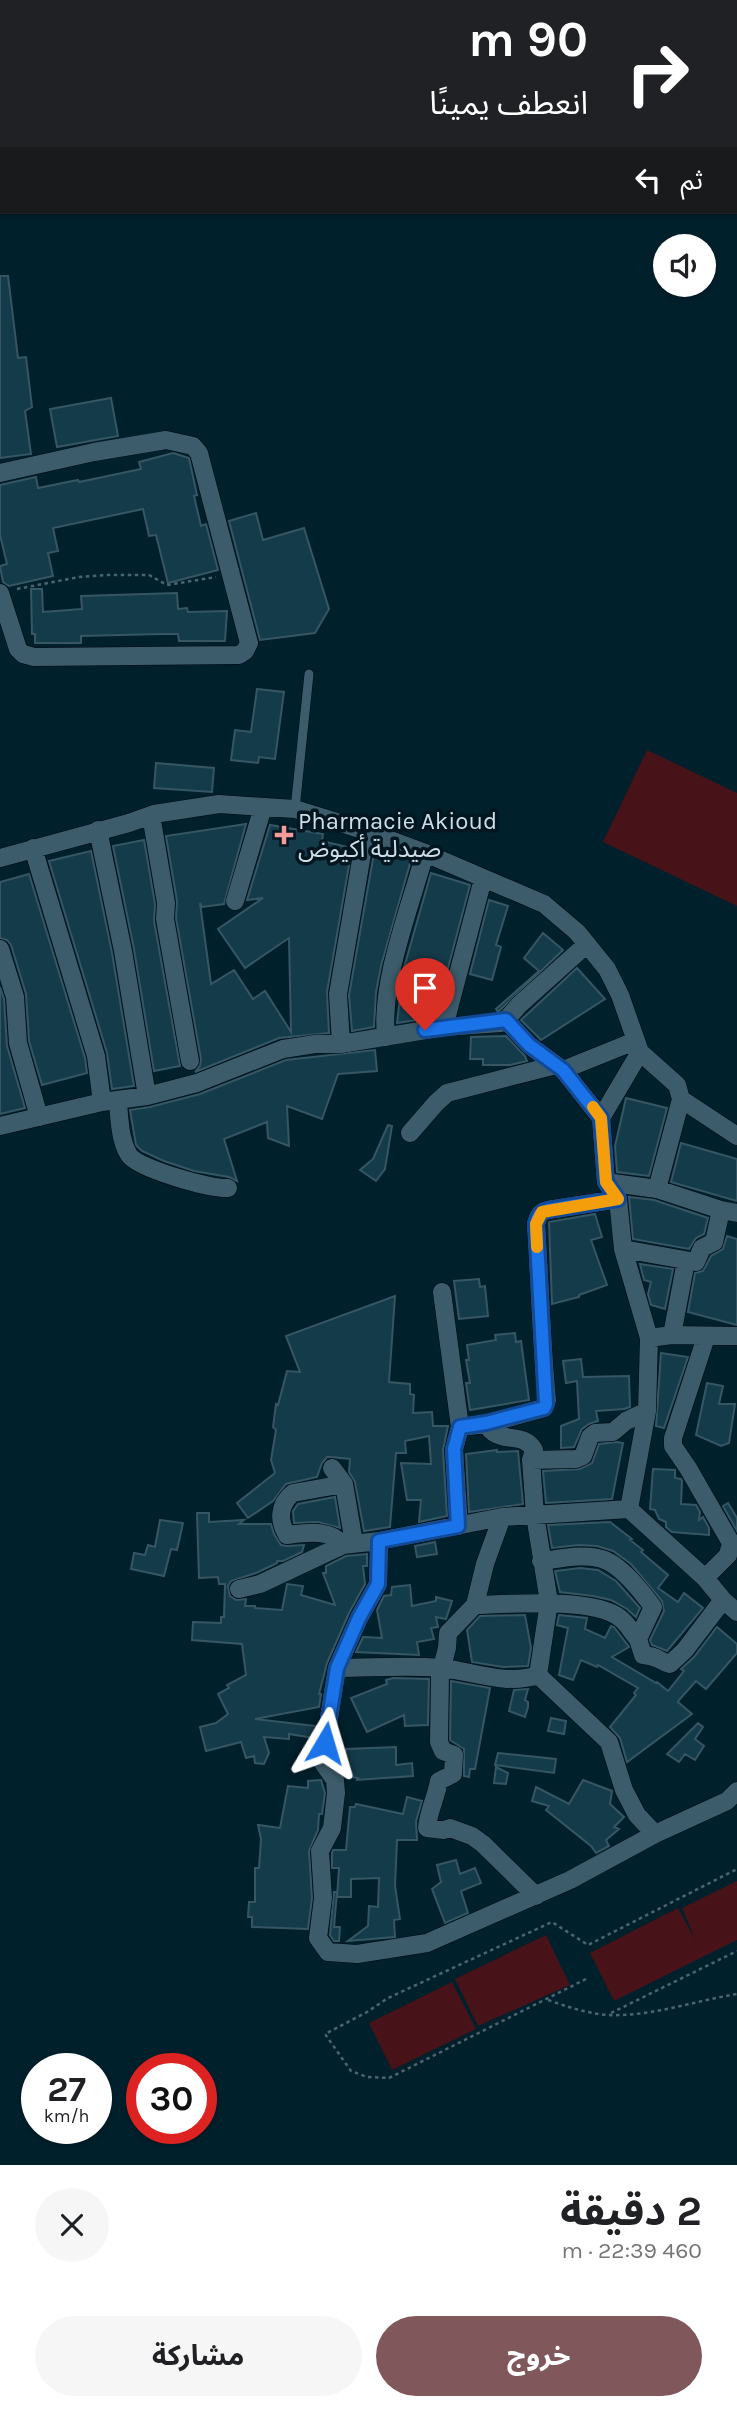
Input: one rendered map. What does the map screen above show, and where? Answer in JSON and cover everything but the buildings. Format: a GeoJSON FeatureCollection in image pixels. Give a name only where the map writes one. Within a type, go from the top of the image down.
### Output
{"type":"FeatureCollection","features":[{"type":"Feature","properties":{"kind":"street"},"geometry":{"type":"LineString","coordinates":[[0,473],[94,452],[166,440],[193,446],[198,453],[249,643],[239,655],[34,657],[23,654],[13,638],[6,591]]}},
{"type":"Feature","properties":{"kind":"street"},"geometry":{"type":"LineString","coordinates":[[0,858],[151,815],[219,804],[295,809],[425,853],[544,904],[577,932],[607,969],[620,995],[638,1047],[677,1085],[681,1099],[657,1189]]}},
{"type":"Feature","properties":{"kind":"street"},"geometry":{"type":"LineString","coordinates":[[235,901],[263,807]]}},
{"type":"Feature","properties":{"kind":"street"},"geometry":{"type":"LineString","coordinates":[[151,815],[166,902],[165,919],[190,1060]]}},
{"type":"Feature","properties":{"kind":"street"},"geometry":{"type":"LineString","coordinates":[[98,830],[123,951],[147,1096]]}},
{"type":"Feature","properties":{"kind":"street"},"geometry":{"type":"LineString","coordinates":[[341,1044],[338,994],[366,831]]}},
{"type":"Feature","properties":{"kind":"street"},"geometry":{"type":"LineString","coordinates":[[33,848],[129,1156],[133,1160],[203,1186],[228,1188]]}},
{"type":"Feature","properties":{"kind":"street"},"geometry":{"type":"LineString","coordinates":[[386,1037],[386,999],[425,853]]}},
{"type":"Feature","properties":{"kind":"street"},"geometry":{"type":"LineString","coordinates":[[444,1027],[483,879]]}},
{"type":"Feature","properties":{"kind":"street"},"geometry":{"type":"LineString","coordinates":[[0,1126],[197,1083],[283,1049],[315,1044],[341,1044],[444,1027],[501,1023],[587,944]]}},
{"type":"Feature","properties":{"kind":"street"},"geometry":{"type":"LineString","coordinates":[[0,949],[15,997],[18,1042],[39,1117]]}},
{"type":"Feature","properties":{"kind":"street"},"geometry":{"type":"LineString","coordinates":[[506,1020],[529,1045],[560,1067],[601,1118]]}},
{"type":"Feature","properties":{"kind":"street"},"geometry":{"type":"LineString","coordinates":[[410,1133],[447,1093],[638,1047]]}},
{"type":"Feature","properties":{"kind":"street"},"geometry":{"type":"LineString","coordinates":[[629,1509],[647,1411],[649,1338],[623,1249],[618,1199],[606,1182],[601,1118],[638,1047]]}},
{"type":"Feature","properties":{"kind":"street"},"geometry":{"type":"LineString","coordinates":[[681,1099],[737,1136]]}},
{"type":"Feature","properties":{"kind":"street"},"geometry":{"type":"LineString","coordinates":[[606,1182],[657,1189],[729,1211],[714,1242],[702,1248],[696,1262],[623,1249]]}},
{"type":"Feature","properties":{"kind":"street"},"geometry":{"type":"LineString","coordinates":[[460,1427],[544,1408],[546,1404],[536,1224],[538,1217],[548,1210],[618,1199]]}},
{"type":"Feature","properties":{"kind":"street"},"geometry":{"type":"LineString","coordinates":[[672,1335],[686,1261]]}},
{"type":"Feature","properties":{"kind":"street"},"geometry":{"type":"LineString","coordinates":[[442,1292],[460,1427],[454,1449],[458,1526]]}},
{"type":"Feature","properties":{"kind":"street"},"geometry":{"type":"LineString","coordinates":[[649,1338],[672,1335],[737,1336]]}},
{"type":"Feature","properties":{"kind":"street"},"geometry":{"type":"LineString","coordinates":[[705,1578],[728,1555],[731,1543],[673,1446],[673,1438],[706,1337]]}},
{"type":"Feature","properties":{"kind":"street"},"geometry":{"type":"LineString","coordinates":[[531,1460],[576,1459],[583,1456],[590,1437],[595,1433],[613,1432],[626,1421],[647,1411]]}},
{"type":"Feature","properties":{"kind":"street"},"geometry":{"type":"LineString","coordinates":[[486,1423],[494,1433],[517,1437],[531,1444],[534,1450],[531,1460],[535,1516],[549,1602],[538,1675]]}},
{"type":"Feature","properties":{"kind":"street"},"geometry":{"type":"LineString","coordinates":[[332,1468],[345,1483],[348,1544]]}},
{"type":"Feature","properties":{"kind":"street"},"geometry":{"type":"LineString","coordinates":[[345,1483],[293,1493],[286,1498],[280,1512],[282,1526],[287,1535],[330,1535],[348,1544]]}},
{"type":"Feature","properties":{"kind":"street"},"geometry":{"type":"LineString","coordinates":[[239,1589],[269,1580],[348,1544],[379,1541],[502,1517],[629,1509],[705,1578],[737,1612]]}},
{"type":"Feature","properties":{"kind":"street"},"geometry":{"type":"LineString","coordinates":[[502,1517],[475,1605],[448,1633],[441,1668],[439,1742],[443,1751],[454,1755],[453,1774],[439,1781],[427,1828],[450,1828],[472,1836],[536,1896]]}},
{"type":"Feature","properties":{"kind":"street"},"geometry":{"type":"LineString","coordinates":[[379,1541],[378,1584],[359,1618],[337,1668],[321,1760],[335,1780],[336,1793],[332,1828],[320,1851],[323,1898],[318,1938],[328,1952],[356,1954],[427,1943],[536,1896],[655,1834],[727,1801],[737,1791]]}},
{"type":"Feature","properties":{"kind":"street"},"geometry":{"type":"LineString","coordinates":[[541,1561],[593,1557],[604,1559],[613,1565],[635,1585],[653,1607],[638,1639]]}},
{"type":"Feature","properties":{"kind":"street"},"geometry":{"type":"LineString","coordinates":[[475,1605],[549,1602],[609,1613],[620,1618],[638,1639],[643,1655],[657,1656],[670,1664],[685,1650],[723,1600]]}},
{"type":"Feature","properties":{"kind":"street"},"geometry":{"type":"LineString","coordinates":[[337,1668],[441,1668],[493,1678],[524,1679],[538,1675]]}},
{"type":"Feature","properties":{"kind":"street"},"geometry":{"type":"LineString","coordinates":[[538,1675],[609,1742],[624,1790],[637,1815],[655,1834]]}},
{"type":"Feature","properties":{"kind":"lane"},"geometry":{"type":"LineString","coordinates":[[295,809],[309,674]]}},
{"type":"Feature","properties":{"kind":"path"},"geometry":{"type":"LineString","coordinates":[[6,591],[79,577],[149,575],[167,585],[232,573]]}},
{"type":"Feature","properties":{"kind":"path"},"geometry":{"type":"LineString","coordinates":[[586,1979],[389,2078],[367,2077],[351,2071],[324,2034],[388,1998],[552,1922],[588,1945],[737,1869]]}},
{"type":"Feature","properties":{"kind":"path"},"geometry":{"type":"LineString","coordinates":[[608,2015],[737,1951]]}},
{"type":"Feature","properties":{"kind":"path"},"geometry":{"type":"LineString","coordinates":[[548,2000],[575,2010],[608,2015],[647,2012],[737,1994]]}},
{"type":"Feature","properties":{"kind":"shaded area"},"geometry":{"type":"Polygon","coordinates":[[[647,750],[737,793],[737,906],[603,842],[647,750]]]}},
{"type":"Feature","properties":{"kind":"shaded area"},"geometry":{"type":"Polygon","coordinates":[[[737,1881],[737,1940],[614,2001],[590,1953],[678,1908],[696,1941],[682,1908],[737,1881]]]}},
{"type":"Feature","properties":{"kind":"shaded area"},"geometry":{"type":"Polygon","coordinates":[[[546,1935],[570,1985],[478,2026],[455,1979],[546,1935]]]}},
{"type":"Feature","properties":{"kind":"shaded area"},"geometry":{"type":"Polygon","coordinates":[[[452,1982],[476,2029],[392,2070],[369,2023],[452,1982]]]}},
{"type":"Feature","properties":{"kind":"slow traffic"},"geometry":{"type":"LineString","coordinates":[[537,1247],[536,1224],[542,1212],[618,1199],[606,1182],[601,1118],[593,1107]]}},
{"type":"Feature","properties":{"kind":"place","name":"Pharmacie Akioud صيدلية أكيوض"},"geometry":{"type":"Point","coordinates":[284,835]}},
{"type":"Feature","properties":{"kind":"route"},"geometry":{"type":"LineString","coordinates":[[325,1743],[337,1668],[359,1618],[378,1584],[379,1541],[458,1526],[454,1449],[460,1427],[544,1408],[546,1404],[536,1224],[538,1217],[548,1210],[618,1199],[606,1182],[601,1118],[563,1070],[529,1045],[506,1020],[501,1023],[425,1030]]}}]}
